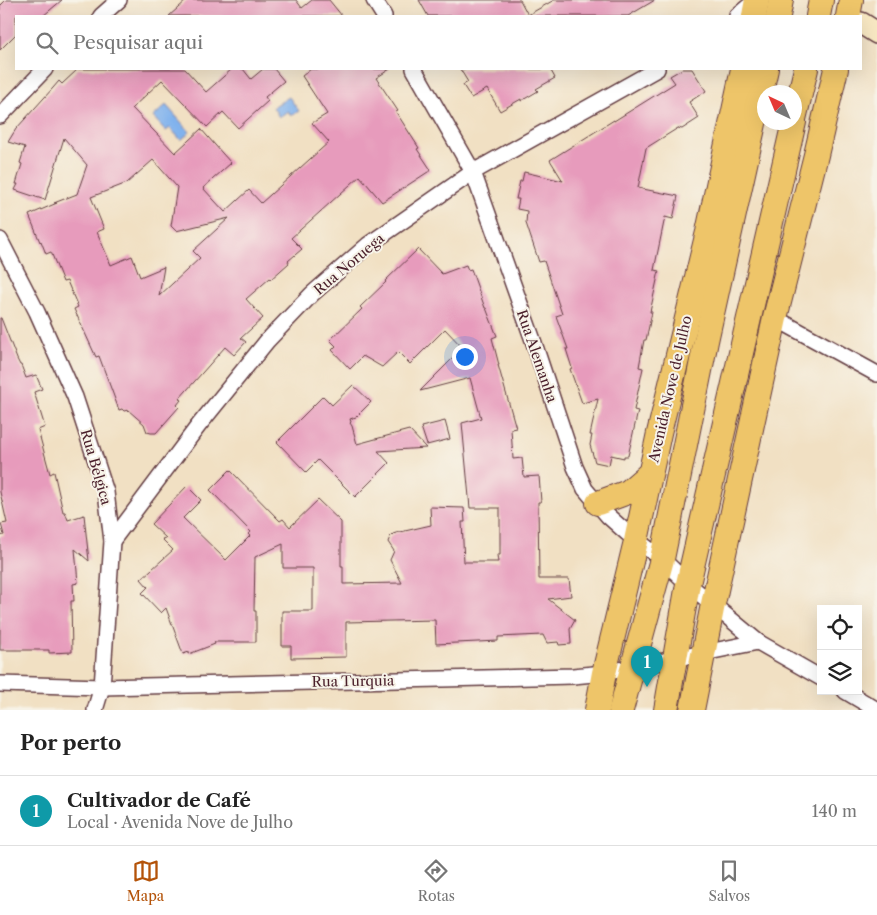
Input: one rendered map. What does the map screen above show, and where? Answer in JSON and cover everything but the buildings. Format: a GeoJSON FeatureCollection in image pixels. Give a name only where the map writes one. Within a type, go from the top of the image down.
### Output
{"type":"FeatureCollection","features":[{"type":"Feature","properties":{"kind":"main road"},"geometry":{"type":"LineString","coordinates":[[754,15],[757,0]]}},
{"type":"Feature","properties":{"kind":"main road","name":"Avenida Nove de Julho"},"geometry":{"type":"LineString","coordinates":[[596,710],[636,541],[650,472],[708,232],[743,70]]}},
{"type":"Feature","properties":{"kind":"main road","name":"Avenida Nove de Julho"},"geometry":{"type":"LineString","coordinates":[[621,710],[662,559],[706,342],[766,70]]}},
{"type":"Feature","properties":{"kind":"main road"},"geometry":{"type":"LineString","coordinates":[[802,86],[806,70]]}},
{"type":"Feature","properties":{"kind":"main road"},"geometry":{"type":"LineString","coordinates":[[692,710],[775,318],[836,70]]}},
{"type":"Feature","properties":{"kind":"main road"},"geometry":{"type":"LineString","coordinates":[[666,710],[688,584],[792,130]]}},
{"type":"Feature","properties":{"kind":"main road"},"geometry":{"type":"LineString","coordinates":[[598,503],[628,492],[650,472]]}},
{"type":"Feature","properties":{"kind":"street"},"geometry":{"type":"LineString","coordinates":[[102,15],[120,0]]}},
{"type":"Feature","properties":{"kind":"street"},"geometry":{"type":"LineString","coordinates":[[374,0],[383,15]]}},
{"type":"Feature","properties":{"kind":"street"},"geometry":{"type":"LineString","coordinates":[[738,15],[757,0]]}},
{"type":"Feature","properties":{"kind":"street"},"geometry":{"type":"LineString","coordinates":[[818,5],[852,14]]}},
{"type":"Feature","properties":{"kind":"street"},"geometry":{"type":"LineString","coordinates":[[862,21],[877,32]]}},
{"type":"Feature","properties":{"kind":"street"},"geometry":{"type":"LineString","coordinates":[[0,116],[44,70]]}},
{"type":"Feature","properties":{"kind":"street","name":"Rua Alemanha"},"geometry":{"type":"LineString","coordinates":[[415,70],[472,172],[534,343],[575,467],[585,489],[608,516],[636,541],[662,559],[688,584],[758,642],[817,676]]}},
{"type":"Feature","properties":{"kind":"street","name":"Rua Noruega"},"geometry":{"type":"LineString","coordinates":[[112,541],[200,425],[267,341],[312,294],[368,245],[472,172],[655,70]]}},
{"type":"Feature","properties":{"kind":"street","name":"Rua Bélgica"},"geometry":{"type":"LineString","coordinates":[[0,240],[37,312],[75,397],[106,492],[112,541],[102,687],[95,710]]}},
{"type":"Feature","properties":{"kind":"street"},"geometry":{"type":"LineString","coordinates":[[775,318],[877,374]]}},
{"type":"Feature","properties":{"kind":"street","name":"Rua Turquia"},"geometry":{"type":"LineString","coordinates":[[0,684],[102,687],[573,676],[604,673],[758,642]]}},
{"type":"Feature","properties":{"kind":"street"},"geometry":{"type":"LineString","coordinates":[[848,695],[856,705],[877,710]]}},
{"type":"Feature","properties":{"kind":"water"},"geometry":{"type":"Polygon","coordinates":[[[289,97],[299,111],[291,116],[288,111],[279,117],[273,107],[289,97]]]}},
{"type":"Feature","properties":{"kind":"water"},"geometry":{"type":"Polygon","coordinates":[[[166,105],[190,132],[181,140],[170,128],[166,131],[153,117],[166,105]]]}},
{"type":"Feature","properties":{"kind":"place","name":"Cultivador de Café"},"geometry":{"type":"Point","coordinates":[647,687]}}]}
